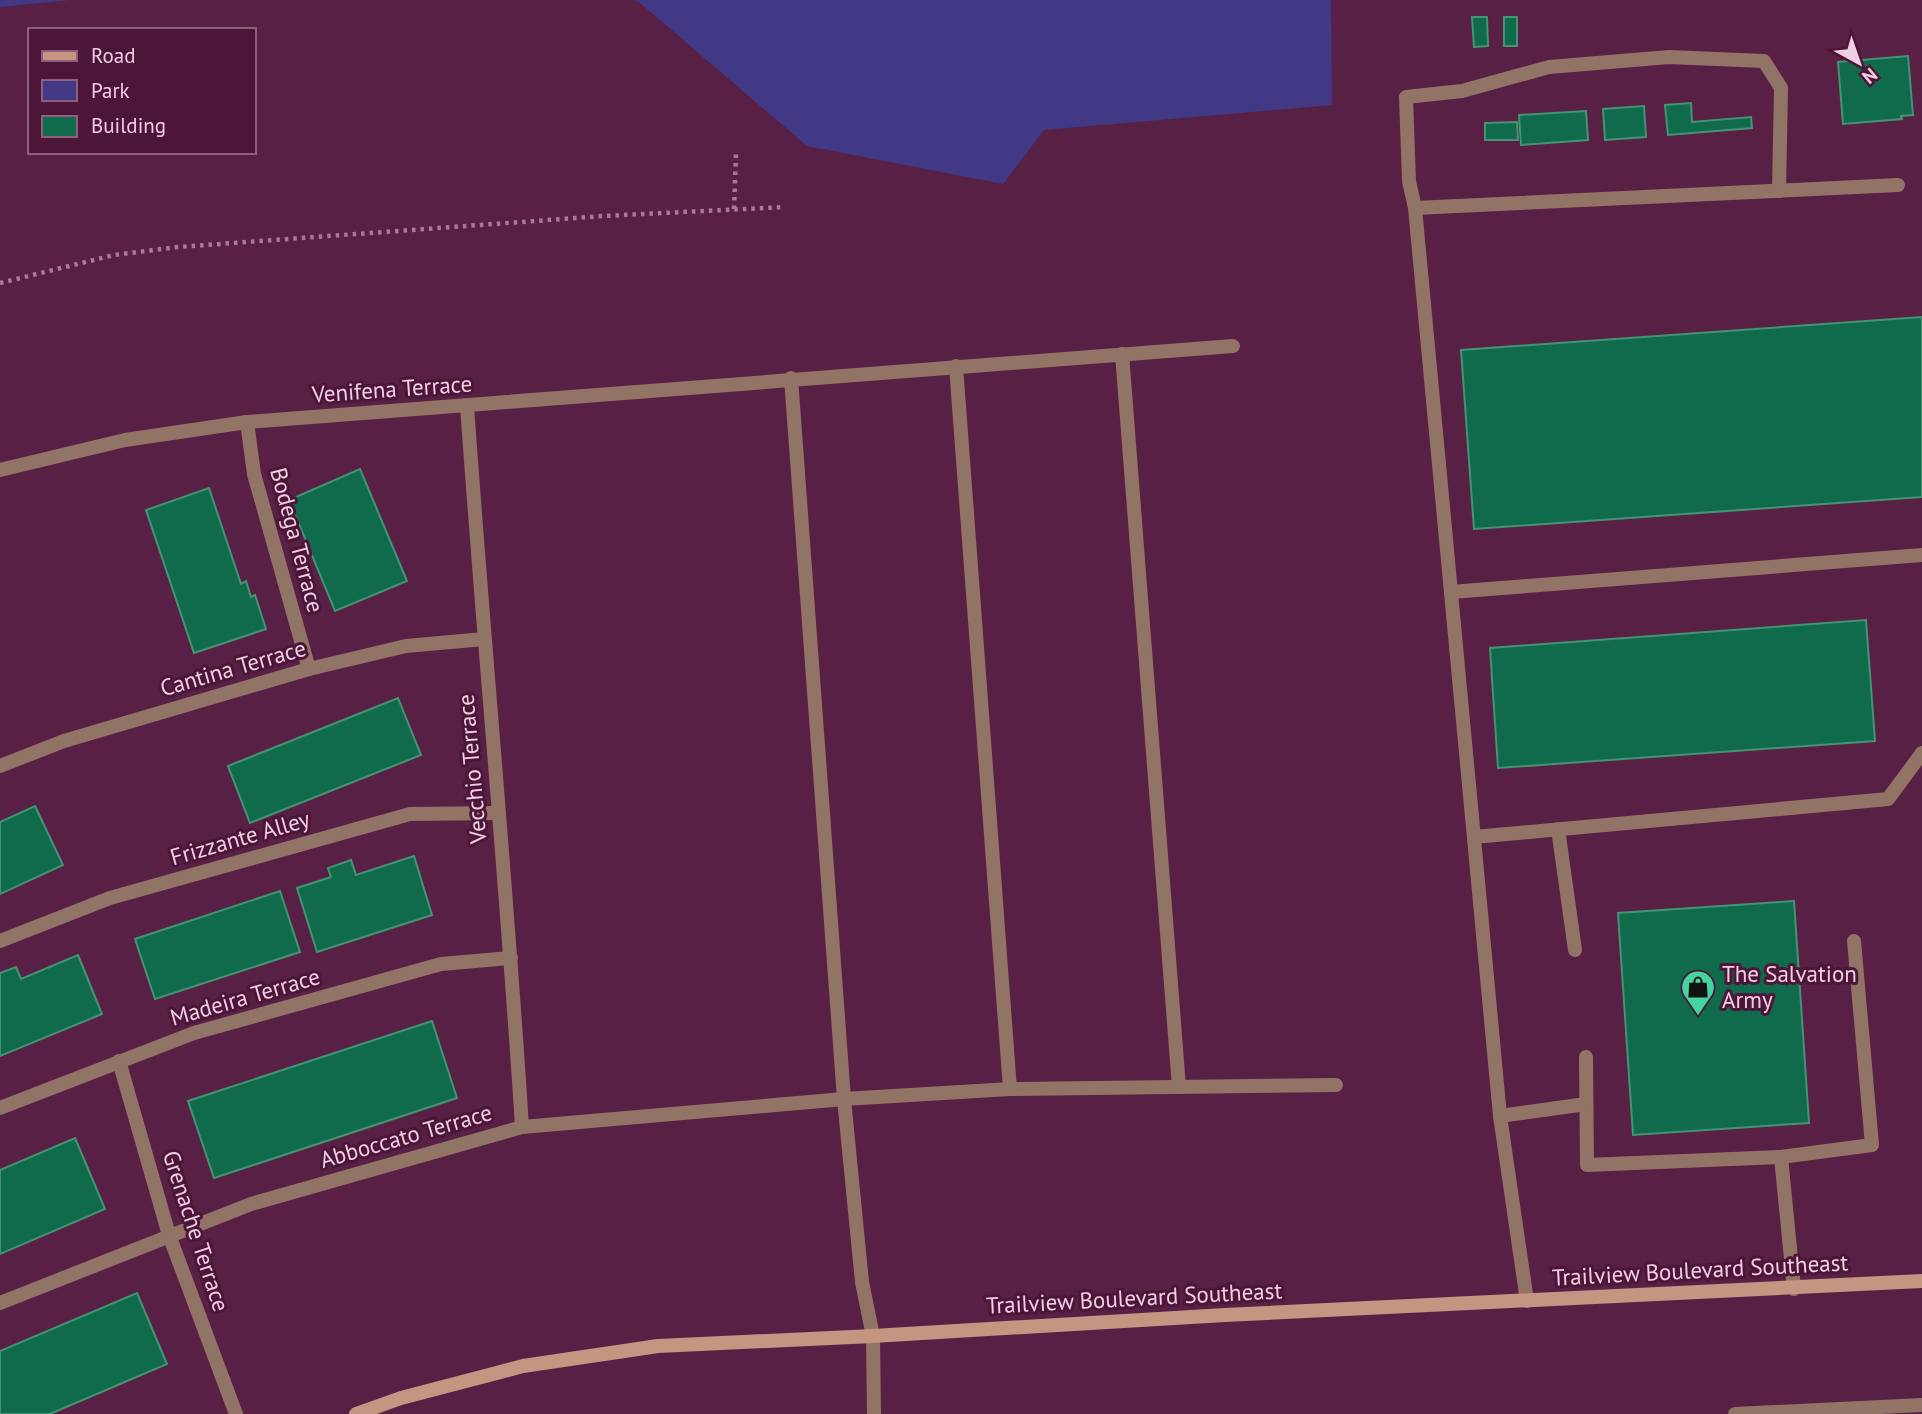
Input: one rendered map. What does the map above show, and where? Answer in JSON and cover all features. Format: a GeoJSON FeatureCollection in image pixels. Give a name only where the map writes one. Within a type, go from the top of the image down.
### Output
{"type":"FeatureCollection","features":[{"type":"Feature","properties":{"kind":"street"},"geometry":{"type":"LineString","coordinates":[[1527,1301],[1500,1116],[1415,208],[1409,181],[1406,97],[1462,91],[1549,67],[1669,57],[1764,61],[1781,88],[1779,191]]}},
{"type":"Feature","properties":{"kind":"street"},"geometry":{"type":"LineString","coordinates":[[1415,208],[1898,185]]}},
{"type":"Feature","properties":{"kind":"street","name":"Venifena Terrace"},"geometry":{"type":"LineString","coordinates":[[0,470],[125,440],[247,422],[791,378],[1234,346]]}},
{"type":"Feature","properties":{"kind":"street"},"geometry":{"type":"LineString","coordinates":[[1122,354],[1179,1087]]}},
{"type":"Feature","properties":{"kind":"street"},"geometry":{"type":"LineString","coordinates":[[956,366],[1010,1089]]}},
{"type":"Feature","properties":{"kind":"street"},"geometry":{"type":"LineString","coordinates":[[791,378],[844,1099],[862,1282],[873,1336],[874,1414]]}},
{"type":"Feature","properties":{"kind":"street","name":"Vecchio Terrace"},"geometry":{"type":"LineString","coordinates":[[467,406],[522,1127]]}},
{"type":"Feature","properties":{"kind":"street","name":"Bodega Terrace"},"geometry":{"type":"LineString","coordinates":[[247,422],[254,474],[309,669]]}},
{"type":"Feature","properties":{"kind":"street"},"geometry":{"type":"LineString","coordinates":[[1451,592],[1922,555]]}},
{"type":"Feature","properties":{"kind":"street","name":"Cantina Terrace"},"geometry":{"type":"LineString","coordinates":[[0,766],[64,741],[309,669],[406,646],[484,639]]}},
{"type":"Feature","properties":{"kind":"street"},"geometry":{"type":"LineString","coordinates":[[1474,837],[1888,799],[1922,753]]}},
{"type":"Feature","properties":{"kind":"street","name":"Frizzante Alley"},"geometry":{"type":"LineString","coordinates":[[0,942],[110,898],[410,814],[499,813]]}},
{"type":"Feature","properties":{"kind":"street"},"geometry":{"type":"LineString","coordinates":[[1558,829],[1575,950]]}},
{"type":"Feature","properties":{"kind":"street"},"geometry":{"type":"LineString","coordinates":[[1586,1057],[1587,1165],[1781,1157],[1872,1145],[1854,941]]}},
{"type":"Feature","properties":{"kind":"street","name":"Madeira Terrace"},"geometry":{"type":"LineString","coordinates":[[0,1108],[194,1034],[441,964],[511,958]]}},
{"type":"Feature","properties":{"kind":"street","name":"Grenache Terrace"},"geometry":{"type":"LineString","coordinates":[[120,1060],[169,1235],[236,1414]]}},
{"type":"Feature","properties":{"kind":"street","name":"Abboccato Terrace"},"geometry":{"type":"LineString","coordinates":[[0,1303],[251,1204],[522,1127],[844,1099],[1010,1089],[1336,1085]]}},
{"type":"Feature","properties":{"kind":"street"},"geometry":{"type":"LineString","coordinates":[[1500,1116],[1586,1104]]}},
{"type":"Feature","properties":{"kind":"street"},"geometry":{"type":"LineString","coordinates":[[1781,1157],[1794,1289]]}},
{"type":"Feature","properties":{"kind":"street","name":"Trailview Boulevard Southeast"},"geometry":{"type":"LineString","coordinates":[[356,1414],[401,1398],[536,1364],[658,1346],[1922,1281]]}},
{"type":"Feature","properties":{"kind":"street"},"geometry":{"type":"LineString","coordinates":[[1735,1414],[1922,1405]]}},
{"type":"Feature","properties":{"kind":"path"},"geometry":{"type":"LineString","coordinates":[[734,209],[736,154]]}},
{"type":"Feature","properties":{"kind":"path"},"geometry":{"type":"LineString","coordinates":[[0,283],[114,255],[178,247],[383,231],[785,207]]}},
{"type":"Feature","properties":{"kind":"green space"},"geometry":{"type":"Polygon","coordinates":[[[0,0],[70,0],[0,7],[0,0]]]}},
{"type":"Feature","properties":{"kind":"green space"},"geometry":{"type":"Polygon","coordinates":[[[634,0],[1331,0],[1332,105],[1044,130],[1003,184],[807,146],[634,0]]]}},
{"type":"Feature","properties":{"kind":"building"},"geometry":{"type":"Polygon","coordinates":[[[1472,17],[1487,17],[1488,46],[1474,47],[1472,17]]]}},
{"type":"Feature","properties":{"kind":"building"},"geometry":{"type":"Polygon","coordinates":[[[1504,17],[1517,17],[1517,46],[1504,46],[1504,17]]]}},
{"type":"Feature","properties":{"kind":"building"},"geometry":{"type":"Polygon","coordinates":[[[1908,56],[1913,115],[1901,116],[1902,119],[1843,124],[1838,62],[1908,56]]]}},
{"type":"Feature","properties":{"kind":"building"},"geometry":{"type":"Polygon","coordinates":[[[1691,103],[1692,122],[1751,117],[1752,128],[1668,135],[1665,105],[1691,103]]]}},
{"type":"Feature","properties":{"kind":"building"},"geometry":{"type":"Polygon","coordinates":[[[1644,106],[1646,137],[1605,140],[1603,109],[1644,106]]]}},
{"type":"Feature","properties":{"kind":"building"},"geometry":{"type":"Polygon","coordinates":[[[1586,111],[1588,140],[1521,145],[1519,115],[1586,111]]]}},
{"type":"Feature","properties":{"kind":"building"},"geometry":{"type":"Polygon","coordinates":[[[1517,122],[1518,140],[1485,140],[1485,123],[1517,122]]]}},
{"type":"Feature","properties":{"kind":"building"},"geometry":{"type":"Polygon","coordinates":[[[1922,317],[1922,497],[1474,529],[1461,350],[1922,317]]]}},
{"type":"Feature","properties":{"kind":"building"},"geometry":{"type":"Polygon","coordinates":[[[360,469],[407,581],[335,611],[289,500],[360,469]]]}},
{"type":"Feature","properties":{"kind":"building"},"geometry":{"type":"Polygon","coordinates":[[[209,488],[241,584],[246,581],[251,597],[255,595],[266,629],[194,653],[146,510],[209,488]]]}},
{"type":"Feature","properties":{"kind":"building"},"geometry":{"type":"Polygon","coordinates":[[[1866,620],[1875,741],[1498,768],[1490,648],[1866,620]]]}},
{"type":"Feature","properties":{"kind":"building"},"geometry":{"type":"Polygon","coordinates":[[[398,698],[421,755],[250,823],[228,766],[398,698]]]}},
{"type":"Feature","properties":{"kind":"building"},"geometry":{"type":"Polygon","coordinates":[[[35,806],[63,865],[0,894],[0,822],[35,806]]]}},
{"type":"Feature","properties":{"kind":"building"},"geometry":{"type":"Polygon","coordinates":[[[414,856],[432,915],[317,952],[297,888],[331,877],[328,868],[351,860],[356,875],[414,856]]]}},
{"type":"Feature","properties":{"kind":"building"},"geometry":{"type":"Polygon","coordinates":[[[280,891],[300,952],[155,999],[135,939],[280,891]]]}},
{"type":"Feature","properties":{"kind":"building"},"geometry":{"type":"Polygon","coordinates":[[[1794,901],[1809,1123],[1633,1135],[1618,913],[1794,901]]]}},
{"type":"Feature","properties":{"kind":"building"},"geometry":{"type":"Polygon","coordinates":[[[78,955],[102,1014],[0,1056],[0,973],[16,967],[21,979],[78,955]]]}},
{"type":"Feature","properties":{"kind":"building"},"geometry":{"type":"Polygon","coordinates":[[[432,1021],[457,1098],[214,1178],[188,1101],[432,1021]]]}},
{"type":"Feature","properties":{"kind":"building"},"geometry":{"type":"Polygon","coordinates":[[[75,1138],[105,1209],[0,1254],[0,1170],[75,1138]]]}},
{"type":"Feature","properties":{"kind":"building"},"geometry":{"type":"Polygon","coordinates":[[[137,1293],[167,1364],[50,1414],[0,1414],[0,1351],[137,1293]]]}},
{"type":"Feature","properties":{"kind":"place","name":"The Salvation Army"},"geometry":{"type":"Point","coordinates":[1698,1017]}}]}
